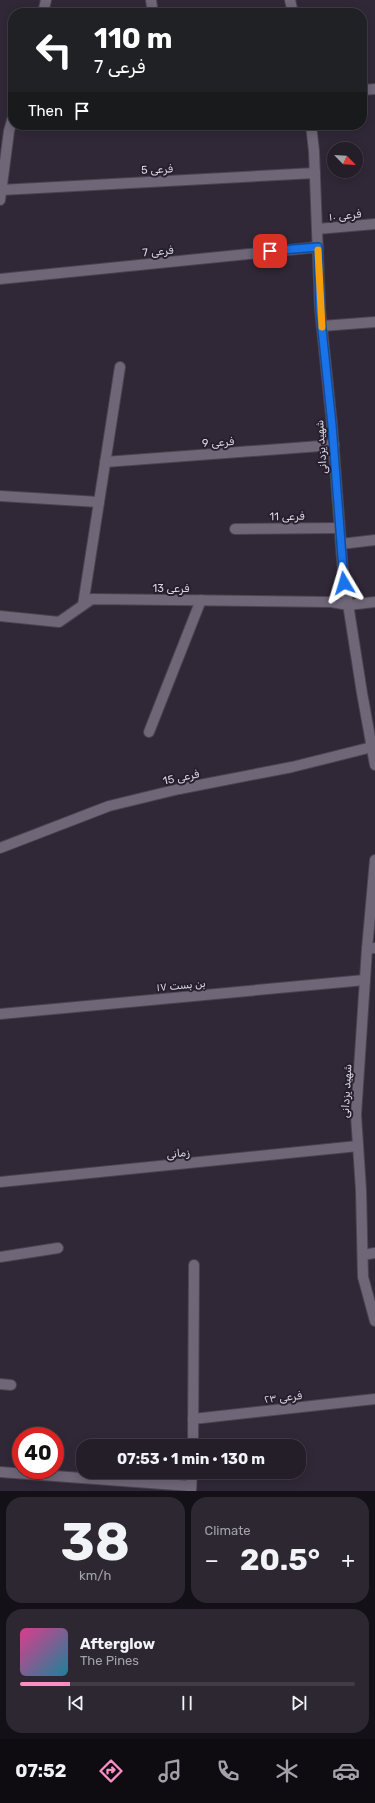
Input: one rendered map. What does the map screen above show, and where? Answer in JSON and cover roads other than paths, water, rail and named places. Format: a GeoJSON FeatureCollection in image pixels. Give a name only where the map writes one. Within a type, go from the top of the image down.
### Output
{"type":"FeatureCollection","features":[{"type":"Feature","properties":{"kind":"street"},"geometry":{"type":"LineString","coordinates":[[1,195],[3,154],[9,130]]}},
{"type":"Feature","properties":{"kind":"street","name":"شهید یزدانی"},"geometry":{"type":"LineString","coordinates":[[311,130],[315,173],[322,326],[334,445],[339,528],[348,605],[375,765]]}},
{"type":"Feature","properties":{"kind":"street","name":"فرعی 5"},"geometry":{"type":"LineString","coordinates":[[1,195],[315,173]]}},
{"type":"Feature","properties":{"kind":"street","name":"فرعی ۱۰"},"geometry":{"type":"LineString","coordinates":[[317,229],[375,224]]}},
{"type":"Feature","properties":{"kind":"street","name":"فرعی 7"},"geometry":{"type":"LineString","coordinates":[[0,279],[318,247]]}},
{"type":"Feature","properties":{"kind":"street"},"geometry":{"type":"LineString","coordinates":[[322,326],[375,322]]}},
{"type":"Feature","properties":{"kind":"street"},"geometry":{"type":"LineString","coordinates":[[83,606],[120,367]]}},
{"type":"Feature","properties":{"kind":"street","name":"فرعی 9"},"geometry":{"type":"LineString","coordinates":[[105,462],[334,445]]}},
{"type":"Feature","properties":{"kind":"street"},"geometry":{"type":"LineString","coordinates":[[0,496],[99,502]]}},
{"type":"Feature","properties":{"kind":"street","name":"فرعی 11"},"geometry":{"type":"LineString","coordinates":[[235,529],[339,528]]}},
{"type":"Feature","properties":{"kind":"street"},"geometry":{"type":"LineString","coordinates":[[341,544],[375,540]]}},
{"type":"Feature","properties":{"kind":"street","name":"فرعی 13"},"geometry":{"type":"LineString","coordinates":[[0,616],[59,622],[92,599],[332,602],[348,605],[375,602]]}},
{"type":"Feature","properties":{"kind":"street"},"geometry":{"type":"LineString","coordinates":[[149,732],[201,600]]}},
{"type":"Feature","properties":{"kind":"street","name":"فرعی 15"},"geometry":{"type":"LineString","coordinates":[[0,848],[109,806],[179,789],[292,767],[372,747]]}},
{"type":"Feature","properties":{"kind":"street","name":"شهید یزدانی"},"geometry":{"type":"LineString","coordinates":[[375,860],[371,949],[365,980],[356,1115],[363,1277],[375,1321]]}},
{"type":"Feature","properties":{"kind":"street","name":"بن بست ۱۷"},"geometry":{"type":"LineString","coordinates":[[0,1014],[365,980]]}},
{"type":"Feature","properties":{"kind":"street","name":"زمانی"},"geometry":{"type":"LineString","coordinates":[[0,1182],[358,1146]]}},
{"type":"Feature","properties":{"kind":"street"},"geometry":{"type":"LineString","coordinates":[[0,1257],[58,1248]]}},
{"type":"Feature","properties":{"kind":"street"},"geometry":{"type":"LineString","coordinates":[[363,1255],[375,1253]]}},
{"type":"Feature","properties":{"kind":"street"},"geometry":{"type":"LineString","coordinates":[[193,1439],[194,1265]]}},
{"type":"Feature","properties":{"kind":"street"},"geometry":{"type":"LineString","coordinates":[[0,1384],[11,1385]]}},
{"type":"Feature","properties":{"kind":"street","name":"فرعی ۲۳"},"geometry":{"type":"LineString","coordinates":[[194,1419],[375,1399]]}},
{"type":"Feature","properties":{"kind":"street"},"geometry":{"type":"LineString","coordinates":[[0,1472],[191,1488]]}}]}
